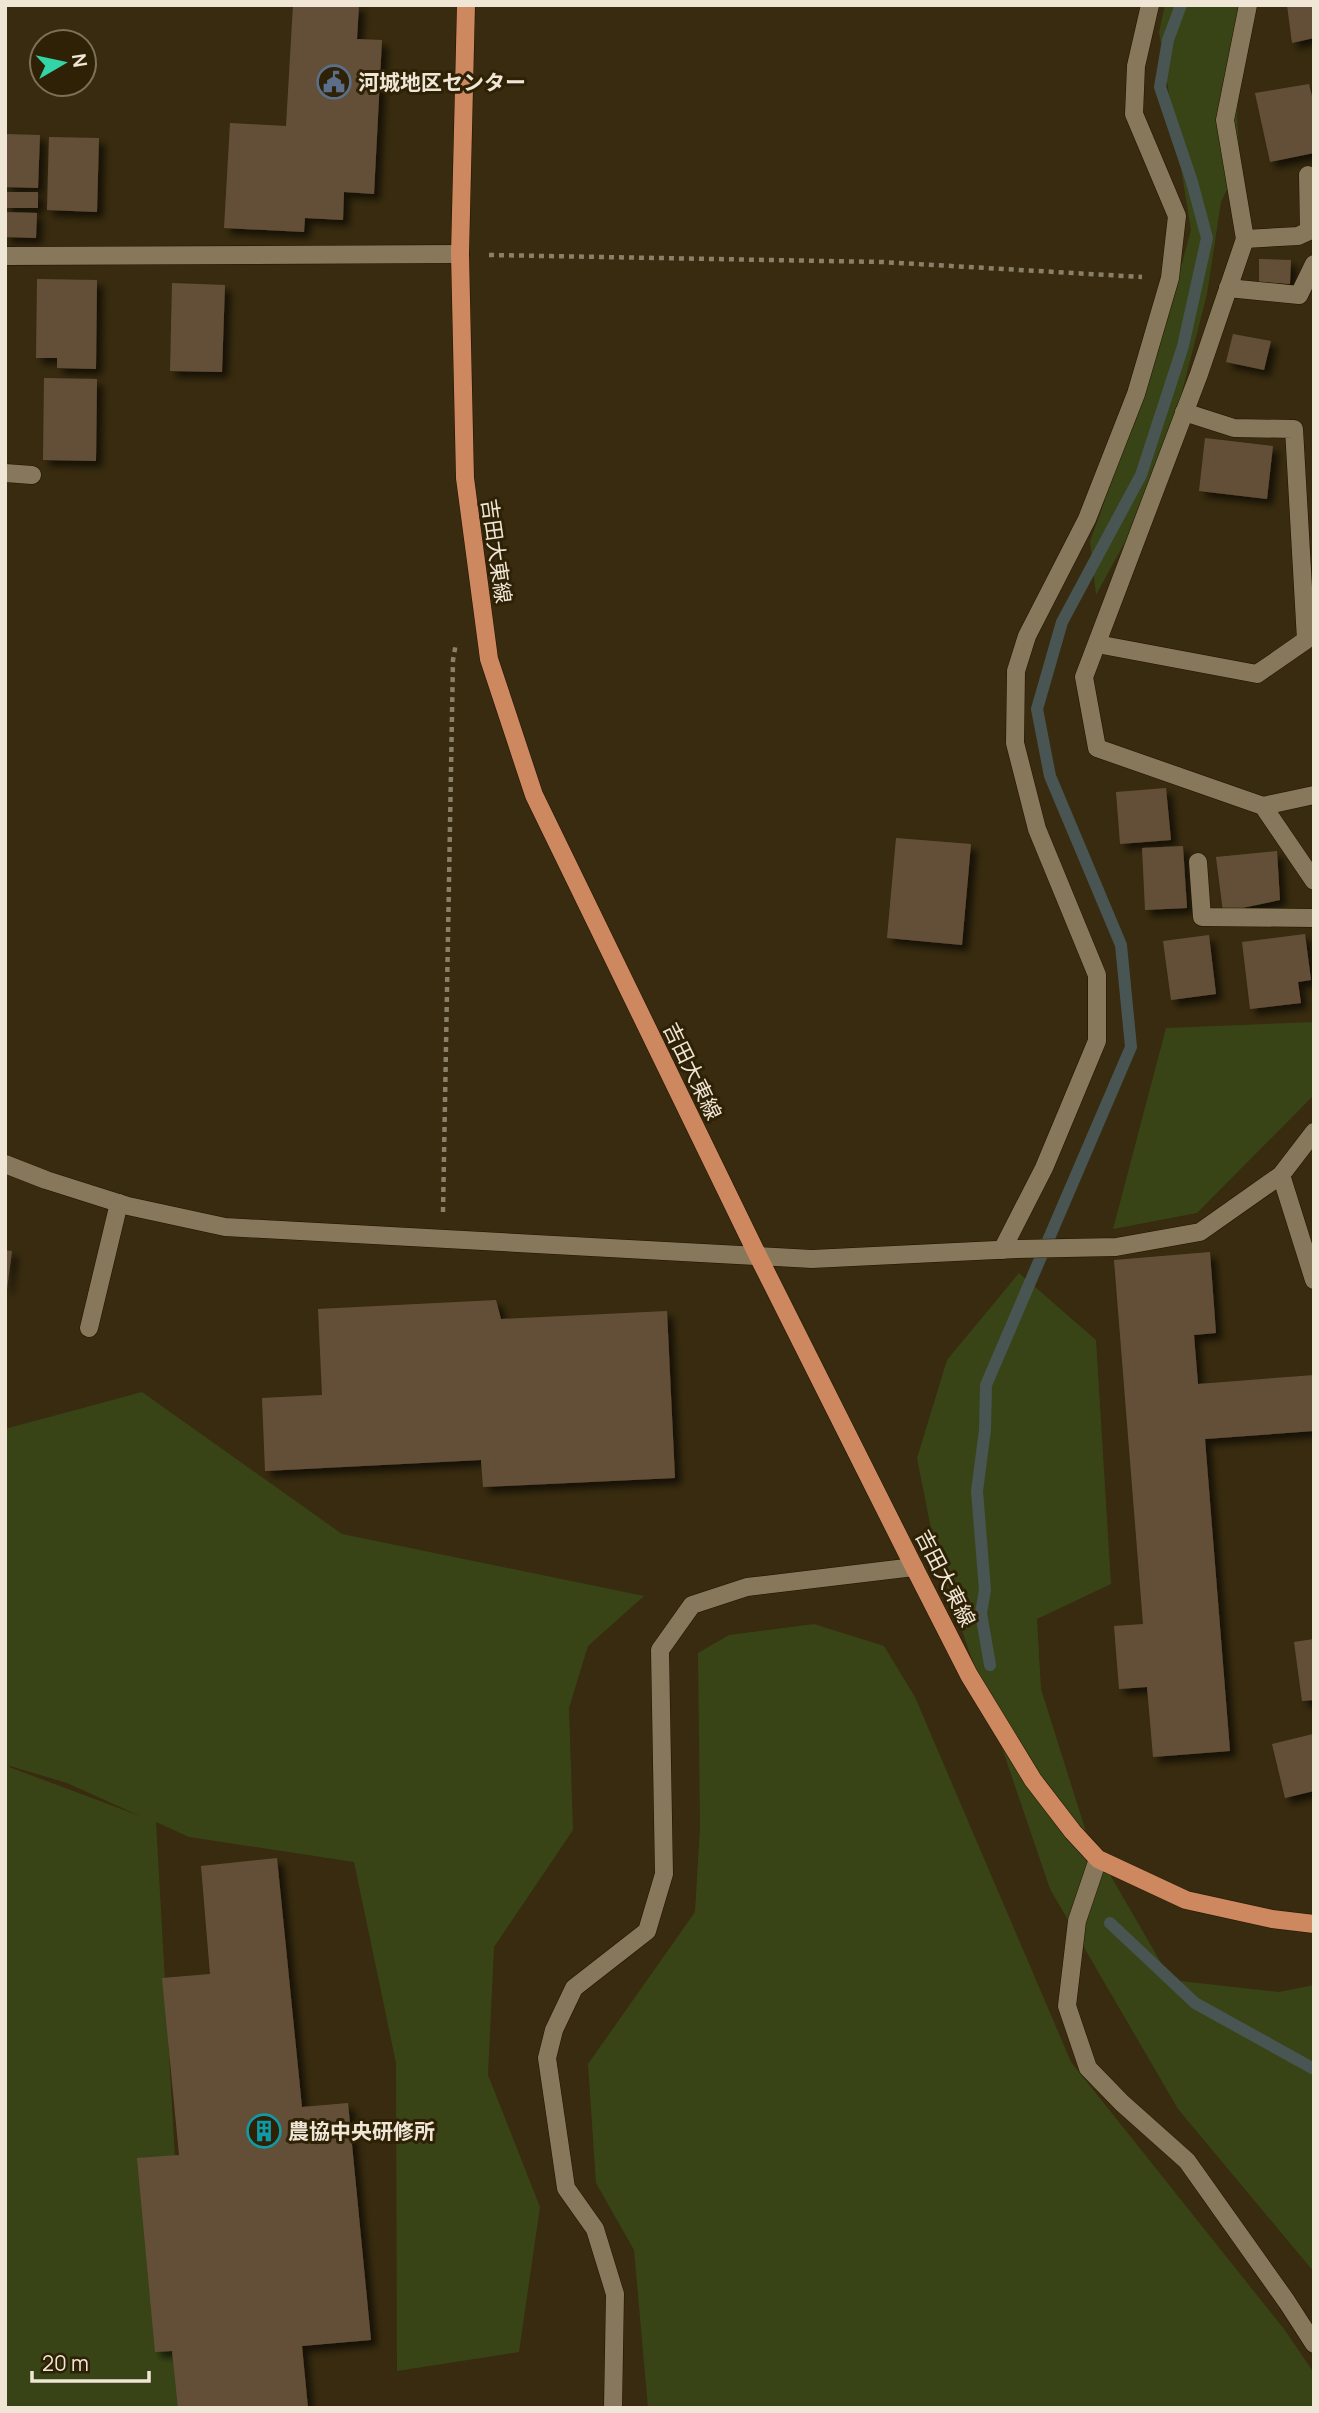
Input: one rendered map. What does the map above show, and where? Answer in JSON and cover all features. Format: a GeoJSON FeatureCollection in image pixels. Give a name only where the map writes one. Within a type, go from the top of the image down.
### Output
{"type":"FeatureCollection","features":[{"type":"Feature","properties":{"kind":"main road","name":"吉田大東線"},"geometry":{"type":"LineString","coordinates":[[466,5],[460,254],[465,478],[489,659],[534,795],[759,1258],[914,1567],[969,1675],[1033,1780],[1073,1832],[1098,1859],[1186,1900],[1272,1919],[1314,1924]]}},
{"type":"Feature","properties":{"kind":"street"},"geometry":{"type":"LineString","coordinates":[[1010,1250],[1097,1041],[1097,975],[1037,829],[1015,743],[1016,671],[1027,636],[1087,519],[1136,394],[1170,278],[1177,216],[1134,114],[1136,66],[1150,5]]}},
{"type":"Feature","properties":{"kind":"street"},"geometry":{"type":"LineString","coordinates":[[1248,5],[1225,120],[1245,239],[1184,412],[1084,677],[1097,748],[1263,806],[1314,795]]}},
{"type":"Feature","properties":{"kind":"street"},"geometry":{"type":"LineString","coordinates":[[1245,239],[1298,236],[1309,231],[1308,175]]}},
{"type":"Feature","properties":{"kind":"street"},"geometry":{"type":"LineString","coordinates":[[5,257],[460,254]]}},
{"type":"Feature","properties":{"kind":"street"},"geometry":{"type":"LineString","coordinates":[[1228,288],[1299,295],[1314,264]]}},
{"type":"Feature","properties":{"kind":"street"},"geometry":{"type":"LineString","coordinates":[[1097,644],[1257,674],[1306,640],[1294,429],[1234,428],[1184,412]]}},
{"type":"Feature","properties":{"kind":"street"},"geometry":{"type":"LineString","coordinates":[[5,473],[32,475]]}},
{"type":"Feature","properties":{"kind":"street"},"geometry":{"type":"LineString","coordinates":[[1263,806],[1314,881]]}},
{"type":"Feature","properties":{"kind":"street"},"geometry":{"type":"LineString","coordinates":[[1198,862],[1202,917],[1314,918]]}},
{"type":"Feature","properties":{"kind":"street"},"geometry":{"type":"LineString","coordinates":[[5,1164],[119,1203],[225,1227],[812,1259],[1116,1247],[1200,1231],[1281,1175],[1314,1132]]}},
{"type":"Feature","properties":{"kind":"street"},"geometry":{"type":"LineString","coordinates":[[1281,1175],[1314,1280]]}},
{"type":"Feature","properties":{"kind":"street"},"geometry":{"type":"LineString","coordinates":[[89,1328],[119,1203]]}},
{"type":"Feature","properties":{"kind":"street"},"geometry":{"type":"LineString","coordinates":[[613,2408],[615,2294],[596,2229],[566,2188],[547,2058],[554,2030],[574,1988],[647,1931],[664,1874],[660,1650],[692,1605],[747,1587],[914,1567]]}},
{"type":"Feature","properties":{"kind":"street"},"geometry":{"type":"LineString","coordinates":[[1098,1859],[1077,1921],[1067,2006],[1088,2068],[1122,2103],[1187,2161],[1314,2344]]}},
{"type":"Feature","properties":{"kind":"path"},"geometry":{"type":"LineString","coordinates":[[460,254],[882,262],[1170,278]]}},
{"type":"Feature","properties":{"kind":"path"},"geometry":{"type":"LineString","coordinates":[[442,1240],[453,660],[458,632]]}},
{"type":"Feature","properties":{"kind":"green space"},"geometry":{"type":"Polygon","coordinates":[[[1165,5],[1249,5],[1237,115],[1240,163],[1221,202],[1207,294],[1160,478],[1096,595],[1090,542],[1159,348],[1191,230],[1159,32],[1165,5]]]}},
{"type":"Feature","properties":{"kind":"green space"},"geometry":{"type":"Polygon","coordinates":[[[1314,1022],[1314,1095],[1197,1213],[1113,1229],[1166,1028],[1314,1022]]]}},
{"type":"Feature","properties":{"kind":"green space"},"geometry":{"type":"Polygon","coordinates":[[[1019,1273],[1096,1340],[1111,1584],[1037,1619],[1041,1689],[1087,1835],[1171,1980],[1279,1992],[1314,1985],[1314,2272],[1178,2109],[1050,1889],[936,1554],[917,1458],[947,1360],[1019,1273]]]}},
{"type":"Feature","properties":{"kind":"green space"},"geometry":{"type":"Polygon","coordinates":[[[142,1392],[342,1534],[644,1596],[588,1646],[569,1708],[573,1830],[494,1947],[488,2075],[540,2207],[519,2352],[397,2371],[396,2063],[354,1862],[189,1837],[156,1822],[189,2408],[5,2408],[5,1429],[142,1392]],[[9,1767],[140,1816],[67,1783],[9,1767]]]}},
{"type":"Feature","properties":{"kind":"green space"},"geometry":{"type":"Polygon","coordinates":[[[814,1624],[884,1646],[915,1697],[1071,2062],[1284,2329],[1314,2373],[1314,2408],[648,2408],[634,2250],[596,2183],[588,2064],[695,1912],[700,1827],[698,1653],[729,1635],[814,1624]]]}},
{"type":"Feature","properties":{"kind":"building","name":"河城地区センター"},"geometry":{"type":"Polygon","coordinates":[[[293,5],[359,5],[357,39],[382,40],[374,194],[344,192],[343,220],[305,218],[304,232],[224,228],[230,123],[286,126],[293,5]]]}},
{"type":"Feature","properties":{"kind":"building"},"geometry":{"type":"Polygon","coordinates":[[[1287,5],[1314,5],[1314,38],[1292,43],[1287,5]]]}},
{"type":"Feature","properties":{"kind":"building"},"geometry":{"type":"Polygon","coordinates":[[[1309,84],[1314,104],[1314,153],[1270,162],[1255,93],[1309,84]]]}},
{"type":"Feature","properties":{"kind":"building"},"geometry":{"type":"Polygon","coordinates":[[[5,134],[40,135],[38,188],[5,187],[5,134]]]}},
{"type":"Feature","properties":{"kind":"building"},"geometry":{"type":"Polygon","coordinates":[[[49,137],[99,138],[97,212],[47,210],[49,137]]]}},
{"type":"Feature","properties":{"kind":"building"},"geometry":{"type":"Polygon","coordinates":[[[5,192],[38,192],[38,208],[5,208],[5,192]]]}},
{"type":"Feature","properties":{"kind":"building"},"geometry":{"type":"Polygon","coordinates":[[[5,212],[37,213],[36,238],[5,237],[5,212]]]}},
{"type":"Feature","properties":{"kind":"building"},"geometry":{"type":"Polygon","coordinates":[[[1259,259],[1291,260],[1290,284],[1259,282],[1259,259]]]}},
{"type":"Feature","properties":{"kind":"building"},"geometry":{"type":"Polygon","coordinates":[[[37,279],[97,280],[96,369],[57,368],[57,358],[36,358],[37,279]]]}},
{"type":"Feature","properties":{"kind":"building"},"geometry":{"type":"Polygon","coordinates":[[[172,283],[225,285],[222,372],[170,371],[172,283]]]}},
{"type":"Feature","properties":{"kind":"building"},"geometry":{"type":"Polygon","coordinates":[[[1233,334],[1271,341],[1264,370],[1226,362],[1233,334]]]}},
{"type":"Feature","properties":{"kind":"building"},"geometry":{"type":"Polygon","coordinates":[[[44,378],[97,379],[96,461],[43,460],[44,378]]]}},
{"type":"Feature","properties":{"kind":"building"},"geometry":{"type":"Polygon","coordinates":[[[1205,438],[1273,446],[1267,499],[1199,491],[1205,438]]]}},
{"type":"Feature","properties":{"kind":"building"},"geometry":{"type":"Polygon","coordinates":[[[1166,788],[1171,840],[1120,844],[1116,792],[1166,788]]]}},
{"type":"Feature","properties":{"kind":"building"},"geometry":{"type":"Polygon","coordinates":[[[896,838],[971,844],[962,945],[887,938],[896,838]]]}},
{"type":"Feature","properties":{"kind":"building"},"geometry":{"type":"Polygon","coordinates":[[[1183,846],[1187,908],[1145,910],[1142,848],[1183,846]]]}},
{"type":"Feature","properties":{"kind":"building"},"geometry":{"type":"Polygon","coordinates":[[[1277,851],[1280,900],[1223,912],[1216,857],[1277,851]]]}},
{"type":"Feature","properties":{"kind":"building"},"geometry":{"type":"Polygon","coordinates":[[[1305,934],[1311,980],[1298,982],[1301,1003],[1250,1009],[1242,942],[1305,934]]]}},
{"type":"Feature","properties":{"kind":"building"},"geometry":{"type":"Polygon","coordinates":[[[1209,935],[1216,994],[1171,1000],[1163,941],[1209,935]]]}},
{"type":"Feature","properties":{"kind":"building"},"geometry":{"type":"Polygon","coordinates":[[[5,1250],[12,1251],[7,1289],[5,1289],[5,1250]]]}},
{"type":"Feature","properties":{"kind":"building"},"geometry":{"type":"Polygon","coordinates":[[[1210,1252],[1216,1333],[1194,1335],[1198,1384],[1314,1375],[1314,1431],[1205,1439],[1230,1751],[1153,1757],[1147,1687],[1119,1689],[1114,1626],[1143,1624],[1114,1260],[1210,1252]]]}},
{"type":"Feature","properties":{"kind":"building"},"geometry":{"type":"Polygon","coordinates":[[[496,1300],[501,1319],[667,1311],[675,1478],[483,1487],[481,1460],[265,1471],[262,1398],[322,1395],[318,1309],[496,1300]]]}},
{"type":"Feature","properties":{"kind":"building"},"geometry":{"type":"Polygon","coordinates":[[[1314,1639],[1314,1700],[1302,1701],[1294,1642],[1314,1639]]]}},
{"type":"Feature","properties":{"kind":"building"},"geometry":{"type":"Polygon","coordinates":[[[1313,1734],[1314,1791],[1285,1798],[1272,1744],[1313,1734]]]}},
{"type":"Feature","properties":{"kind":"building","name":"農協中央研修所"},"geometry":{"type":"Polygon","coordinates":[[[277,1858],[302,2107],[348,2103],[371,2340],[302,2346],[308,2408],[178,2408],[172,2351],[155,2352],[137,2158],[179,2155],[162,1978],[210,1974],[201,1866],[277,1858]]]}},
{"type":"Feature","properties":{"kind":"waterway"},"geometry":{"type":"LineString","coordinates":[[990,1665],[981,1613],[985,1590],[977,1491],[985,1430],[986,1385],[1131,1047],[1121,945],[1050,776],[1037,709],[1062,622],[1141,475],[1183,346],[1207,238],[1192,182],[1160,87],[1168,40],[1181,5]]}},
{"type":"Feature","properties":{"kind":"waterway"},"geometry":{"type":"LineString","coordinates":[[1110,1923],[1195,2003],[1314,2069]]}},
{"type":"Feature","properties":{"kind":"place","name":"河城地区センター"},"geometry":{"type":"Point","coordinates":[334,82]}},
{"type":"Feature","properties":{"kind":"place","name":"農協中央研修所"},"geometry":{"type":"Point","coordinates":[264,2131]}}]}
